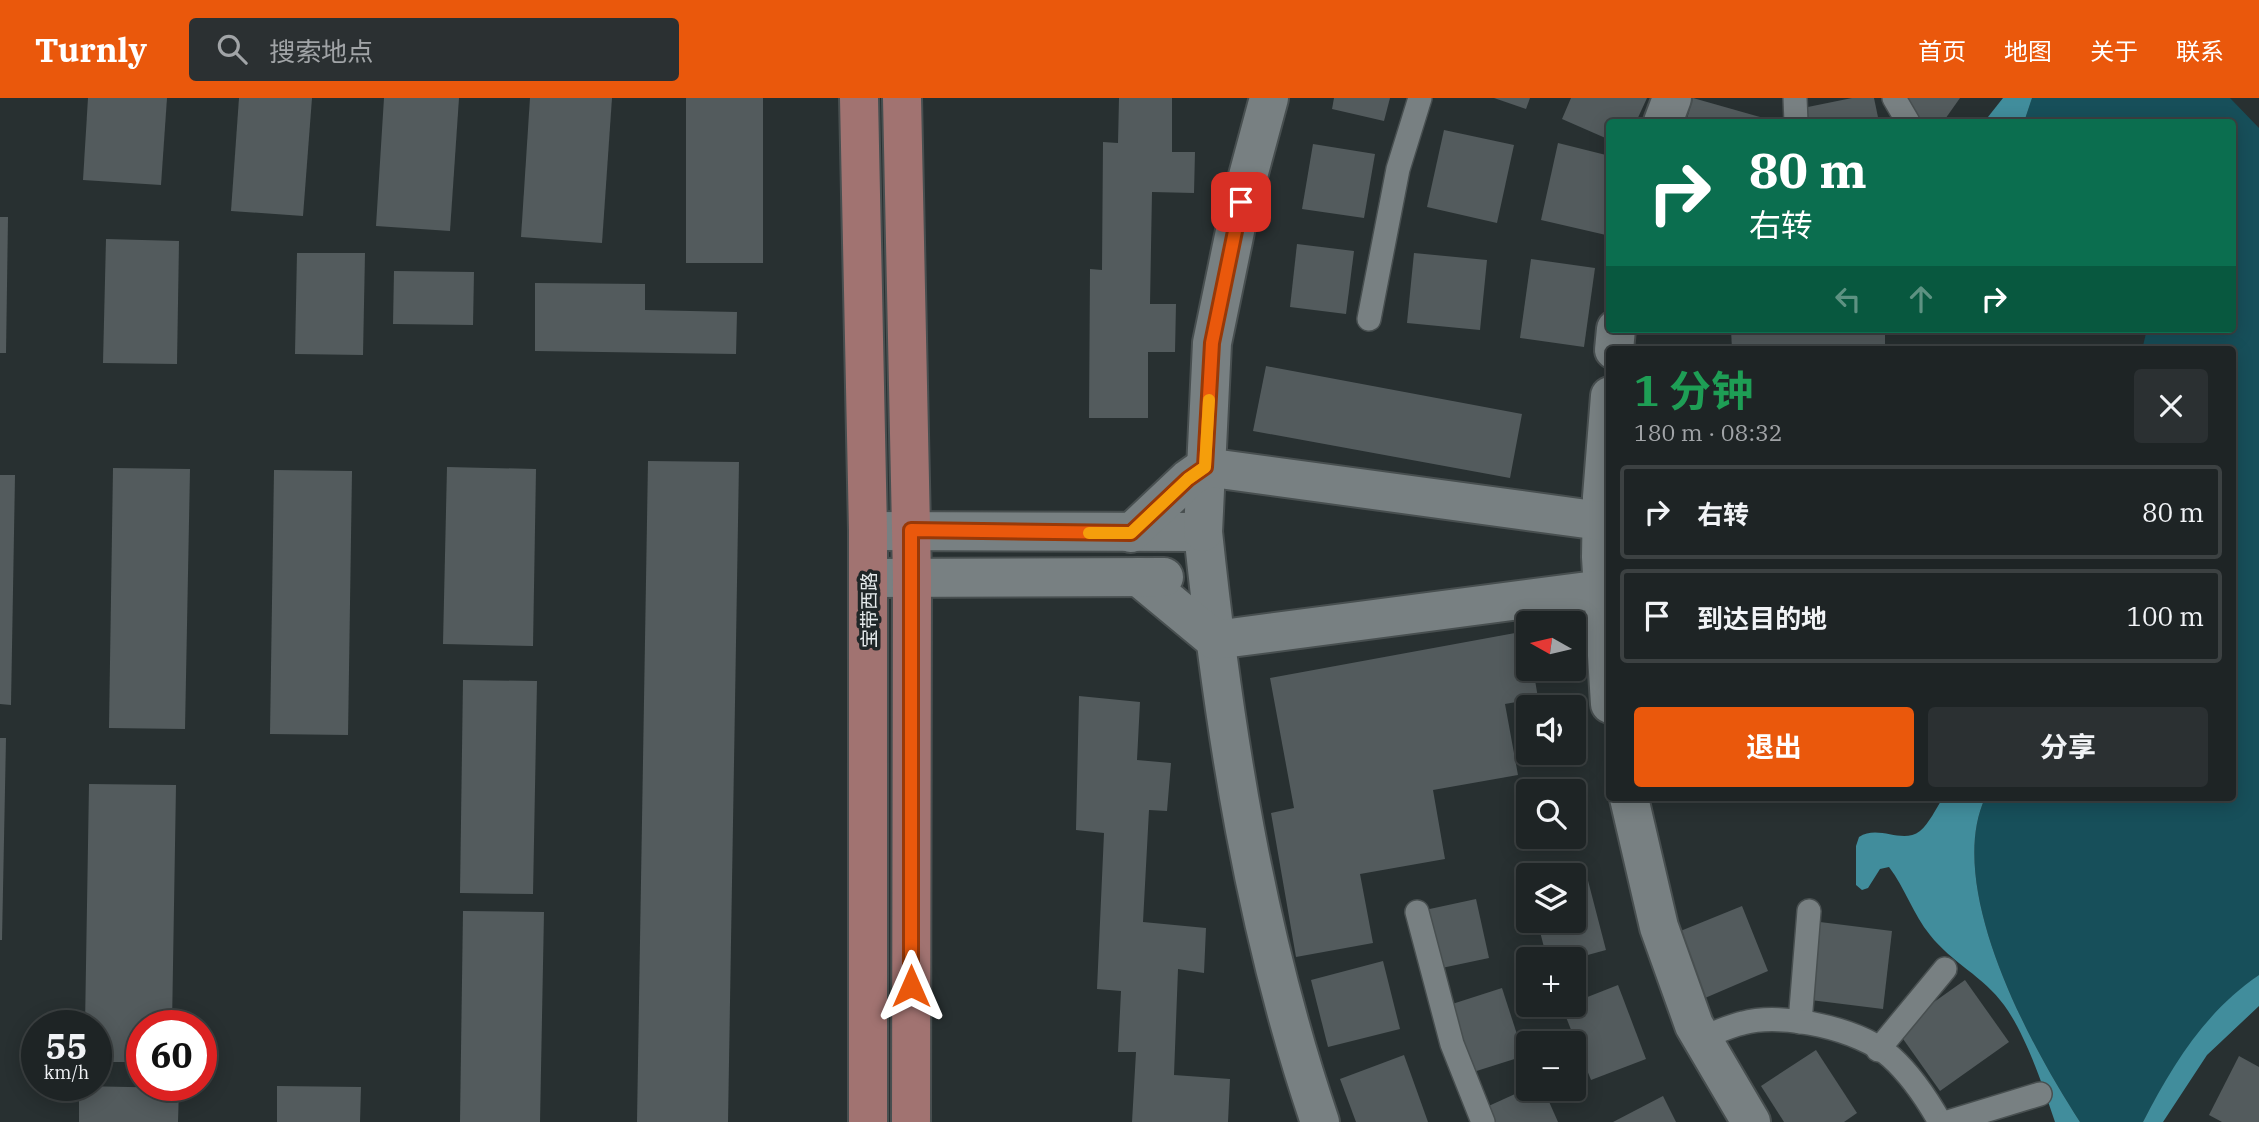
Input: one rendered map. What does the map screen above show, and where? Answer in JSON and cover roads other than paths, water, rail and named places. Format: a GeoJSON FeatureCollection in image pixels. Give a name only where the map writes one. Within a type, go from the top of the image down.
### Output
{"type":"FeatureCollection","features":[{"type":"Feature","properties":{"kind":"main road","name":"宝带西路"},"geometry":{"type":"LineString","coordinates":[[859,98],[869,578],[868,1122]]}},
{"type":"Feature","properties":{"kind":"main road"},"geometry":{"type":"LineString","coordinates":[[902,98],[912,577],[911,1122]]}},
{"type":"Feature","properties":{"kind":"street"},"geometry":{"type":"LineString","coordinates":[[1269,98],[1241,202],[1212,343],[1203,531],[1215,640],[1238,792],[1298,1058],[1320,1122]]}},
{"type":"Feature","properties":{"kind":"street"},"geometry":{"type":"LineString","coordinates":[[1664,119],[1672,98]]}},
{"type":"Feature","properties":{"kind":"street"},"geometry":{"type":"LineString","coordinates":[[1606,452],[1601,521],[1606,638]]}},
{"type":"Feature","properties":{"kind":"street"},"geometry":{"type":"LineString","coordinates":[[1131,533],[1188,479],[1205,467],[1601,521]]}},
{"type":"Feature","properties":{"kind":"street"},"geometry":{"type":"LineString","coordinates":[[868,531],[1203,531]]}},
{"type":"Feature","properties":{"kind":"street"},"geometry":{"type":"LineString","coordinates":[[1139,577],[1215,640],[1603,589]]}},
{"type":"Feature","properties":{"kind":"street"},"geometry":{"type":"LineString","coordinates":[[869,578],[1208,578]]}},
{"type":"Feature","properties":{"kind":"street"},"geometry":{"type":"LineString","coordinates":[[1630,801],[1659,927],[1694,1025],[1751,1122]]}},
{"type":"Feature","properties":{"kind":"lane"},"geometry":{"type":"LineString","coordinates":[[1369,319],[1398,169],[1420,98]]}},
{"type":"Feature","properties":{"kind":"lane"},"geometry":{"type":"LineString","coordinates":[[1795,98],[1796,119]]}},
{"type":"Feature","properties":{"kind":"lane"},"geometry":{"type":"LineString","coordinates":[[1894,98],[1906,119]]}},
{"type":"Feature","properties":{"kind":"lane"},"geometry":{"type":"LineString","coordinates":[[1800,1022],[1810,911]]}},
{"type":"Feature","properties":{"kind":"lane"},"geometry":{"type":"LineString","coordinates":[[1417,912],[1452,1044],[1483,1122]]}},
{"type":"Feature","properties":{"kind":"lane"},"geometry":{"type":"LineString","coordinates":[[1878,1050],[1945,969]]}},
{"type":"Feature","properties":{"kind":"lane"},"geometry":{"type":"LineString","coordinates":[[1702,1038],[1743,1022],[1781,1019],[1840,1030],[1890,1056],[1920,1091],[1940,1122]]}},
{"type":"Feature","properties":{"kind":"lane"},"geometry":{"type":"LineString","coordinates":[[1948,1122],[2040,1094]]}}]}
